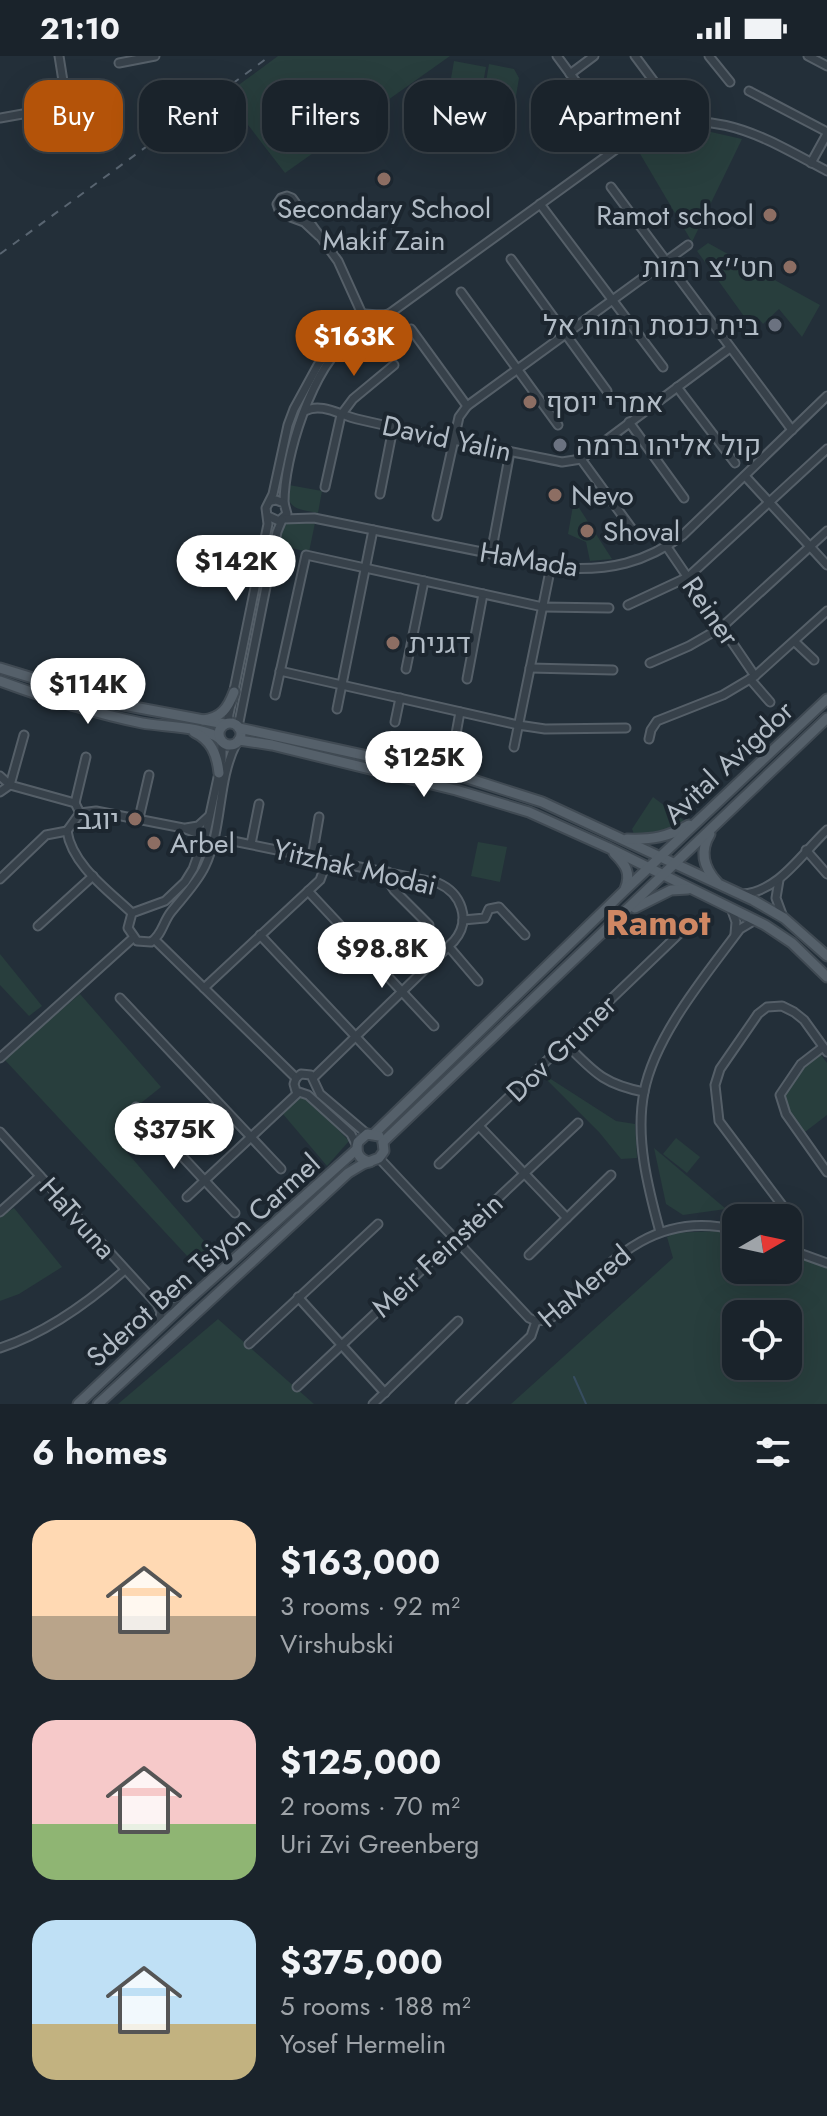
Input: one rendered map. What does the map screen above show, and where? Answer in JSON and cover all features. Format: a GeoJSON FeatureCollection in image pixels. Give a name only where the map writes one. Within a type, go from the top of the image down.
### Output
{"type":"FeatureCollection","features":[{"type":"Feature","properties":{"kind":"main road"},"geometry":{"type":"LineString","coordinates":[[0,668],[98,699],[464,777],[542,802],[735,892]]}},
{"type":"Feature","properties":{"kind":"main road"},"geometry":{"type":"LineString","coordinates":[[0,681],[142,723],[212,733],[227,745],[237,742],[272,745],[456,790],[529,812],[755,920],[792,943],[827,977]]}},
{"type":"Feature","properties":{"kind":"main road"},"geometry":{"type":"LineString","coordinates":[[195,719],[210,719],[220,714],[234,692]]}},
{"type":"Feature","properties":{"kind":"main road","name":"Avital Avigdor"},"geometry":{"type":"LineString","coordinates":[[660,857],[827,699]]}},
{"type":"Feature","properties":{"kind":"main road","name":"Avital Avigdor"},"geometry":{"type":"LineString","coordinates":[[664,876],[827,718]]}},
{"type":"Feature","properties":{"kind":"main road"},"geometry":{"type":"LineString","coordinates":[[221,740],[220,729],[226,724]]}},
{"type":"Feature","properties":{"kind":"main road"},"geometry":{"type":"LineString","coordinates":[[237,742],[239,728]]}},
{"type":"Feature","properties":{"kind":"main road"},"geometry":{"type":"LineString","coordinates":[[187,729],[211,746],[219,773]]}},
{"type":"Feature","properties":{"kind":"main road"},"geometry":{"type":"LineString","coordinates":[[620,838],[647,840],[670,836],[709,812]]}},
{"type":"Feature","properties":{"kind":"main road"},"geometry":{"type":"LineString","coordinates":[[716,824],[704,852],[705,866],[716,881],[784,918],[827,956]]}},
{"type":"Feature","properties":{"kind":"main road"},"geometry":{"type":"LineString","coordinates":[[609,848],[627,868],[628,883],[624,891]]}},
{"type":"Feature","properties":{"kind":"main road"},"geometry":{"type":"LineString","coordinates":[[371,1134],[383,1142],[384,1151],[375,1160],[362,1159],[357,1148],[360,1138],[371,1134],[660,857]]}},
{"type":"Feature","properties":{"kind":"main road"},"geometry":{"type":"LineString","coordinates":[[383,1142],[664,876]]}},
{"type":"Feature","properties":{"kind":"main road"},"geometry":{"type":"LineString","coordinates":[[622,916],[671,890],[696,892]]}},
{"type":"Feature","properties":{"kind":"main road","name":"Sderot Ben Tsiyon Carmel"},"geometry":{"type":"LineString","coordinates":[[78,1404],[357,1148]]}},
{"type":"Feature","properties":{"kind":"main road","name":"Sderot Ben Tsiyon Carmel"},"geometry":{"type":"LineString","coordinates":[[98,1404],[348,1173],[375,1160]]}},
{"type":"Feature","properties":{"kind":"street"},"geometry":{"type":"LineString","coordinates":[[0,118],[67,106],[59,56]]}},
{"type":"Feature","properties":{"kind":"street"},"geometry":{"type":"LineString","coordinates":[[119,63],[155,56]]}},
{"type":"Feature","properties":{"kind":"street"},"geometry":{"type":"LineString","coordinates":[[557,56],[574,80]]}},
{"type":"Feature","properties":{"kind":"street"},"geometry":{"type":"LineString","coordinates":[[570,74],[594,56]]}},
{"type":"Feature","properties":{"kind":"street"},"geometry":{"type":"LineString","coordinates":[[635,56],[653,80]]}},
{"type":"Feature","properties":{"kind":"street"},"geometry":{"type":"LineString","coordinates":[[709,56],[730,82]]}},
{"type":"Feature","properties":{"kind":"street"},"geometry":{"type":"LineString","coordinates":[[808,56],[827,66]]}},
{"type":"Feature","properties":{"kind":"street"},"geometry":{"type":"LineString","coordinates":[[749,91],[827,133],[811,163]]}},
{"type":"Feature","properties":{"kind":"street"},"geometry":{"type":"LineString","coordinates":[[709,123],[719,122],[740,128],[827,171]]}},
{"type":"Feature","properties":{"kind":"street"},"geometry":{"type":"LineString","coordinates":[[239,728],[274,547],[288,510],[285,503],[291,457],[303,412],[313,391],[339,351],[358,335],[365,334],[611,152]]}},
{"type":"Feature","properties":{"kind":"street"},"geometry":{"type":"LineString","coordinates":[[611,187],[792,430]]}},
{"type":"Feature","properties":{"kind":"street"},"geometry":{"type":"LineString","coordinates":[[319,236],[304,222],[280,213],[277,204],[281,198],[292,198],[342,267],[353,296],[371,321],[371,327]]}},
{"type":"Feature","properties":{"kind":"street"},"geometry":{"type":"LineString","coordinates":[[540,204],[663,367]]}},
{"type":"Feature","properties":{"kind":"street"},"geometry":{"type":"LineString","coordinates":[[437,516],[459,417],[467,406],[688,245]]}},
{"type":"Feature","properties":{"kind":"street"},"geometry":{"type":"LineString","coordinates":[[511,259],[607,391]]}},
{"type":"Feature","properties":{"kind":"street"},"geometry":{"type":"LineString","coordinates":[[461,292],[558,425]]}},
{"type":"Feature","properties":{"kind":"street"},"geometry":{"type":"LineString","coordinates":[[353,296],[351,329],[358,335]]}},
{"type":"Feature","properties":{"kind":"street"},"geometry":{"type":"LineString","coordinates":[[226,724],[268,516],[266,508],[271,501],[294,409],[318,365],[352,319],[364,314],[394,312]]}},
{"type":"Feature","properties":{"kind":"street"},"geometry":{"type":"LineString","coordinates":[[411,329],[467,406]]}},
{"type":"Feature","properties":{"kind":"street"},"geometry":{"type":"LineString","coordinates":[[632,529],[581,459],[730,348]]}},
{"type":"Feature","properties":{"kind":"street"},"geometry":{"type":"LineString","coordinates":[[325,487],[341,415],[353,399],[394,365]]}},
{"type":"Feature","properties":{"kind":"street"},"geometry":{"type":"LineString","coordinates":[[677,387],[735,463]]}},
{"type":"Feature","properties":{"kind":"street"},"geometry":{"type":"LineString","coordinates":[[303,412],[321,407],[313,391]]}},
{"type":"Feature","properties":{"kind":"street","name":"HaMada"},"geometry":{"type":"LineString","coordinates":[[282,520],[314,518],[551,566],[587,569],[617,567],[640,561],[667,547],[827,396]]}},
{"type":"Feature","properties":{"kind":"street","name":"David Yalin"},"geometry":{"type":"LineString","coordinates":[[321,407],[393,428],[510,452],[562,462],[581,459]]}},
{"type":"Feature","properties":{"kind":"street"},"geometry":{"type":"LineString","coordinates":[[629,422],[684,498]]}},
{"type":"Feature","properties":{"kind":"street"},"geometry":{"type":"LineString","coordinates":[[380,494],[393,428]]}},
{"type":"Feature","properties":{"kind":"street"},"geometry":{"type":"LineString","coordinates":[[628,605],[688,577],[827,449]]}},
{"type":"Feature","properties":{"kind":"street"},"geometry":{"type":"LineString","coordinates":[[491,554],[510,452]]}},
{"type":"Feature","properties":{"kind":"street"},"geometry":{"type":"LineString","coordinates":[[745,476],[827,565]]}},
{"type":"Feature","properties":{"kind":"street"},"geometry":{"type":"LineString","coordinates":[[271,501],[285,503]]}},
{"type":"Feature","properties":{"kind":"street","name":"HaMada"},"geometry":{"type":"LineString","coordinates":[[285,503],[314,518]]}},
{"type":"Feature","properties":{"kind":"street"},"geometry":{"type":"LineString","coordinates":[[268,516],[276,521],[282,520]]}},
{"type":"Feature","properties":{"kind":"street"},"geometry":{"type":"LineString","coordinates":[[337,709],[373,530]]}},
{"type":"Feature","properties":{"kind":"street"},"geometry":{"type":"LineString","coordinates":[[650,663],[722,627],[827,531]]}},
{"type":"Feature","properties":{"kind":"street","name":"Reiner"},"geometry":{"type":"LineString","coordinates":[[667,547],[770,702]]}},
{"type":"Feature","properties":{"kind":"street"},"geometry":{"type":"LineString","coordinates":[[275,695],[306,555],[543,607],[609,608]]}},
{"type":"Feature","properties":{"kind":"street"},"geometry":{"type":"LineString","coordinates":[[514,747],[551,566]]}},
{"type":"Feature","properties":{"kind":"street"},"geometry":{"type":"LineString","coordinates":[[406,669],[424,581]]}},
{"type":"Feature","properties":{"kind":"street"},"geometry":{"type":"LineString","coordinates":[[467,679],[483,594]]}},
{"type":"Feature","properties":{"kind":"street"},"geometry":{"type":"LineString","coordinates":[[649,739],[657,721],[723,695],[752,677],[827,611]]}},
{"type":"Feature","properties":{"kind":"street"},"geometry":{"type":"LineString","coordinates":[[795,642],[814,660]]}},
{"type":"Feature","properties":{"kind":"street"},"geometry":{"type":"LineString","coordinates":[[530,668],[613,670]]}},
{"type":"Feature","properties":{"kind":"street"},"geometry":{"type":"LineString","coordinates":[[280,671],[518,725],[545,729],[626,728]]}},
{"type":"Feature","properties":{"kind":"street"},"geometry":{"type":"LineString","coordinates":[[395,722],[400,698]]}},
{"type":"Feature","properties":{"kind":"street"},"geometry":{"type":"LineString","coordinates":[[456,734],[460,712]]}},
{"type":"Feature","properties":{"kind":"street"},"geometry":{"type":"LineString","coordinates":[[0,792],[10,785],[24,735]]}},
{"type":"Feature","properties":{"kind":"street"},"geometry":{"type":"LineString","coordinates":[[163,926],[159,915],[141,908],[132,913],[128,928],[133,938],[141,943],[155,940],[196,881],[211,851],[223,752],[221,740]]}},
{"type":"Feature","properties":{"kind":"street"},"geometry":{"type":"LineString","coordinates":[[150,909],[165,901],[185,882],[204,843],[237,742]]}},
{"type":"Feature","properties":{"kind":"street"},"geometry":{"type":"LineString","coordinates":[[80,813],[75,803],[86,757]]}},
{"type":"Feature","properties":{"kind":"street"},"geometry":{"type":"LineString","coordinates":[[139,818],[149,775]]}},
{"type":"Feature","properties":{"kind":"street"},"geometry":{"type":"LineString","coordinates":[[0,776],[10,785],[75,803]]}},
{"type":"Feature","properties":{"kind":"street"},"geometry":{"type":"LineString","coordinates":[[251,844],[259,804]]}},
{"type":"Feature","properties":{"kind":"street"},"geometry":{"type":"LineString","coordinates":[[0,879],[46,835],[67,831],[80,813],[96,811],[183,828],[196,833],[204,843]]}},
{"type":"Feature","properties":{"kind":"street"},"geometry":{"type":"LineString","coordinates":[[183,828],[198,826],[215,813]]}},
{"type":"Feature","properties":{"kind":"street","name":"Yitzhak Modai"},"geometry":{"type":"LineString","coordinates":[[215,813],[224,832],[240,842]]}},
{"type":"Feature","properties":{"kind":"street"},"geometry":{"type":"LineString","coordinates":[[312,857],[319,817]]}},
{"type":"Feature","properties":{"kind":"street"},"geometry":{"type":"LineString","coordinates":[[735,892],[761,891],[780,878],[827,830]]}},
{"type":"Feature","properties":{"kind":"street"},"geometry":{"type":"LineString","coordinates":[[67,831],[70,844],[93,876],[132,913]]}},
{"type":"Feature","properties":{"kind":"street","name":"Yitzhak Modai"},"geometry":{"type":"LineString","coordinates":[[211,851],[222,841],[240,842],[438,883],[449,888],[462,906],[463,920]]}},
{"type":"Feature","properties":{"kind":"street"},"geometry":{"type":"LineString","coordinates":[[806,850],[827,874]]}},
{"type":"Feature","properties":{"kind":"street"},"geometry":{"type":"LineString","coordinates":[[204,988],[320,880],[327,861]]}},
{"type":"Feature","properties":{"kind":"street"},"geometry":{"type":"LineString","coordinates":[[388,872],[394,890],[429,925]]}},
{"type":"Feature","properties":{"kind":"street"},"geometry":{"type":"LineString","coordinates":[[38,926],[93,876]]}},
{"type":"Feature","properties":{"kind":"street"},"geometry":{"type":"LineString","coordinates":[[780,878],[776,898],[784,918]]}},
{"type":"Feature","properties":{"kind":"street"},"geometry":{"type":"LineString","coordinates":[[308,891],[434,1026]]}},
{"type":"Feature","properties":{"kind":"street"},"geometry":{"type":"LineString","coordinates":[[308,1095],[313,1091],[314,1081],[449,947],[459,935],[463,920],[485,918],[489,909],[499,907],[525,935]]}},
{"type":"Feature","properties":{"kind":"street"},"geometry":{"type":"LineString","coordinates":[[731,908],[736,922],[732,940]]}},
{"type":"Feature","properties":{"kind":"street"},"geometry":{"type":"LineString","coordinates":[[660,1232],[643,1147],[644,1092],[654,1060],[671,1027],[732,940],[745,925],[755,920]]}},
{"type":"Feature","properties":{"kind":"street","name":"Dov Gruner"},"geometry":{"type":"LineString","coordinates":[[439,1164],[682,931]]}},
{"type":"Feature","properties":{"kind":"street"},"geometry":{"type":"LineString","coordinates":[[260,935],[388,1071]]}},
{"type":"Feature","properties":{"kind":"street"},"geometry":{"type":"LineString","coordinates":[[0,1058],[133,938]]}},
{"type":"Feature","properties":{"kind":"street"},"geometry":{"type":"LineString","coordinates":[[155,940],[296,1078]]}},
{"type":"Feature","properties":{"kind":"street"},"geometry":{"type":"LineString","coordinates":[[449,947],[478,981]]}},
{"type":"Feature","properties":{"kind":"street"},"geometry":{"type":"LineString","coordinates":[[120,998],[281,1169]]}},
{"type":"Feature","properties":{"kind":"street"},"geometry":{"type":"LineString","coordinates":[[781,1204],[719,1121],[715,1103],[715,1085],[720,1069],[758,1014],[767,1007],[782,1006],[794,1012],[804,1020],[825,1050],[801,1064],[780,1095],[786,1114],[827,1172]]}},
{"type":"Feature","properties":{"kind":"street"},"geometry":{"type":"LineString","coordinates":[[566,1044],[605,1080],[644,1092]]}},
{"type":"Feature","properties":{"kind":"street"},"geometry":{"type":"LineString","coordinates":[[296,1078],[305,1074],[314,1081],[320,1094],[371,1134]]}},
{"type":"Feature","properties":{"kind":"street"},"geometry":{"type":"LineString","coordinates":[[296,1078],[298,1093],[308,1095],[351,1134],[357,1148]]}},
{"type":"Feature","properties":{"kind":"street"},"geometry":{"type":"LineString","coordinates":[[187,1197],[298,1093]]}},
{"type":"Feature","properties":{"kind":"street"},"geometry":{"type":"LineString","coordinates":[[136,1107],[235,1213]]}},
{"type":"Feature","properties":{"kind":"street","name":"Meir Feinstein"},"geometry":{"type":"LineString","coordinates":[[297,1387],[578,1123]]}},
{"type":"Feature","properties":{"kind":"street"},"geometry":{"type":"LineString","coordinates":[[479,1126],[567,1218]]}},
{"type":"Feature","properties":{"kind":"street","name":"HaTvuna"},"geometry":{"type":"LineString","coordinates":[[0,1132],[157,1304]]}},
{"type":"Feature","properties":{"kind":"street"},"geometry":{"type":"LineString","coordinates":[[375,1160],[529,1318],[536,1321]]}},
{"type":"Feature","properties":{"kind":"street"},"geometry":{"type":"LineString","coordinates":[[529,1255],[611,1175]]}},
{"type":"Feature","properties":{"kind":"street"},"geometry":{"type":"LineString","coordinates":[[0,1212],[40,1176]]}},
{"type":"Feature","properties":{"kind":"street"},"geometry":{"type":"LineString","coordinates":[[249,1344],[378,1224]]}},
{"type":"Feature","properties":{"kind":"street","name":"HaMered"},"geometry":{"type":"LineString","coordinates":[[460,1404],[531,1336],[536,1321],[556,1315],[618,1254],[641,1239],[660,1232],[705,1226],[722,1228]]}},
{"type":"Feature","properties":{"kind":"street"},"geometry":{"type":"LineString","coordinates":[[802,1254],[827,1263]]}},
{"type":"Feature","properties":{"kind":"street"},"geometry":{"type":"LineString","coordinates":[[0,1348],[43,1330],[104,1289],[125,1270]]}},
{"type":"Feature","properties":{"kind":"street"},"geometry":{"type":"LineString","coordinates":[[298,1297],[385,1393]]}},
{"type":"Feature","properties":{"kind":"street"},"geometry":{"type":"LineString","coordinates":[[157,1304],[167,1307],[183,1305]]}},
{"type":"Feature","properties":{"kind":"street"},"geometry":{"type":"LineString","coordinates":[[157,1304],[161,1312],[158,1328]]}},
{"type":"Feature","properties":{"kind":"street"},"geometry":{"type":"LineString","coordinates":[[373,1404],[458,1321]]}},
{"type":"Feature","properties":{"kind":"green space"},"geometry":{"type":"Polygon","coordinates":[[[278,56],[450,56],[416,80],[404,80],[404,89],[388,100],[388,80],[262,80],[262,143],[246,122],[245,80],[278,56]]]}},
{"type":"Feature","properties":{"kind":"green space"},"geometry":{"type":"Polygon","coordinates":[[[454,61],[486,67],[484,80],[451,80],[454,61]]]}},
{"type":"Feature","properties":{"kind":"green space"},"geometry":{"type":"Polygon","coordinates":[[[489,64],[514,69],[519,78],[515,102],[515,80],[486,80],[489,64]]]}},
{"type":"Feature","properties":{"kind":"green space"},"geometry":{"type":"Polygon","coordinates":[[[709,132],[742,139],[692,242],[639,152],[709,152],[709,132]]]}},
{"type":"Feature","properties":{"kind":"green space"},"geometry":{"type":"Polygon","coordinates":[[[269,152],[315,152],[285,173],[269,152]]]}},
{"type":"Feature","properties":{"kind":"green space"},"geometry":{"type":"Polygon","coordinates":[[[708,243],[820,305],[802,337],[779,309],[763,324],[759,319],[751,326],[697,251],[708,243]]]}},
{"type":"Feature","properties":{"kind":"green space"},"geometry":{"type":"Polygon","coordinates":[[[289,485],[322,491],[318,513],[294,507],[289,499],[289,485]]]}},
{"type":"Feature","properties":{"kind":"green space"},"geometry":{"type":"Polygon","coordinates":[[[574,500],[612,559],[590,561],[586,542],[568,534],[574,500]]]}},
{"type":"Feature","properties":{"kind":"green space"},"geometry":{"type":"Polygon","coordinates":[[[297,519],[315,523],[309,552],[277,545],[281,527],[297,519]]]}},
{"type":"Feature","properties":{"kind":"green space"},"geometry":{"type":"Polygon","coordinates":[[[653,797],[690,825],[636,839],[632,829],[653,797]]]}},
{"type":"Feature","properties":{"kind":"green space"},"geometry":{"type":"Polygon","coordinates":[[[478,842],[507,847],[500,882],[471,876],[478,842]]]}},
{"type":"Feature","properties":{"kind":"green space"},"geometry":{"type":"Polygon","coordinates":[[[0,954],[42,1006],[29,1016],[0,985],[0,954]]]}},
{"type":"Feature","properties":{"kind":"green space"},"geometry":{"type":"Polygon","coordinates":[[[80,994],[161,1087],[116,1123],[124,1149],[218,1257],[203,1273],[4,1059],[80,994]]]}},
{"type":"Feature","properties":{"kind":"green space"},"geometry":{"type":"Polygon","coordinates":[[[818,1051],[827,1063],[827,1115],[801,1135],[780,1095],[818,1051]]]}},
{"type":"Feature","properties":{"kind":"green space"},"geometry":{"type":"Polygon","coordinates":[[[546,1076],[616,1121],[635,1124],[637,1158],[621,1159],[546,1076]]]}},
{"type":"Feature","properties":{"kind":"green space"},"geometry":{"type":"Polygon","coordinates":[[[299,1098],[308,1098],[349,1141],[327,1166],[283,1114],[299,1098]]]}},
{"type":"Feature","properties":{"kind":"green space"},"geometry":{"type":"Polygon","coordinates":[[[676,1138],[700,1157],[687,1173],[663,1154],[676,1138]]]}},
{"type":"Feature","properties":{"kind":"green space"},"geometry":{"type":"Polygon","coordinates":[[[654,1148],[722,1206],[722,1210],[683,1215],[666,1204],[654,1148]]]}},
{"type":"Feature","properties":{"kind":"green space"},"geometry":{"type":"Polygon","coordinates":[[[14,1208],[62,1267],[19,1294],[0,1301],[0,1217],[14,1208]]]}},
{"type":"Feature","properties":{"kind":"green space"},"geometry":{"type":"Polygon","coordinates":[[[722,1232],[722,1284],[802,1284],[802,1258],[827,1266],[827,1404],[511,1404],[673,1258],[667,1237],[669,1233],[722,1232]]]}},
{"type":"Feature","properties":{"kind":"green space"},"geometry":{"type":"Polygon","coordinates":[[[218,1319],[314,1404],[118,1404],[218,1319]]]}},
{"type":"Feature","properties":{"kind":"waterway"},"geometry":{"type":"LineString","coordinates":[[574,1377],[586,1404]]}},
{"type":"Feature","properties":{"kind":"railway"},"geometry":{"type":"LineString","coordinates":[[0,254],[270,56]]}},
{"type":"Feature","properties":{"kind":"place","name":"Secondary School Makif Zain"},"geometry":{"type":"Point","coordinates":[384,179]}},
{"type":"Feature","properties":{"kind":"place","name":"Ramot school"},"geometry":{"type":"Point","coordinates":[770,215]}},
{"type":"Feature","properties":{"kind":"place","name":"חט''צ רמות"},"geometry":{"type":"Point","coordinates":[790,267]}},
{"type":"Feature","properties":{"kind":"place","name":"בית כנסת רמות אל"},"geometry":{"type":"Point","coordinates":[775,325]}},
{"type":"Feature","properties":{"kind":"place","name":"אמרי יוסף"},"geometry":{"type":"Point","coordinates":[530,402]}},
{"type":"Feature","properties":{"kind":"place","name":"קול אליהו ברמה"},"geometry":{"type":"Point","coordinates":[560,445]}},
{"type":"Feature","properties":{"kind":"place","name":"Nevo"},"geometry":{"type":"Point","coordinates":[555,495]}},
{"type":"Feature","properties":{"kind":"place","name":"Shoval"},"geometry":{"type":"Point","coordinates":[587,531]}},
{"type":"Feature","properties":{"kind":"place","name":"דגנית"},"geometry":{"type":"Point","coordinates":[393,643]}},
{"type":"Feature","properties":{"kind":"place","name":"יוגב"},"geometry":{"type":"Point","coordinates":[135,819]}},
{"type":"Feature","properties":{"kind":"place","name":"Arbel"},"geometry":{"type":"Point","coordinates":[154,843]}},
{"type":"Feature","properties":{"kind":"district","name":"Ramot"},"geometry":{"type":"Point","coordinates":[658,922]}}]}
